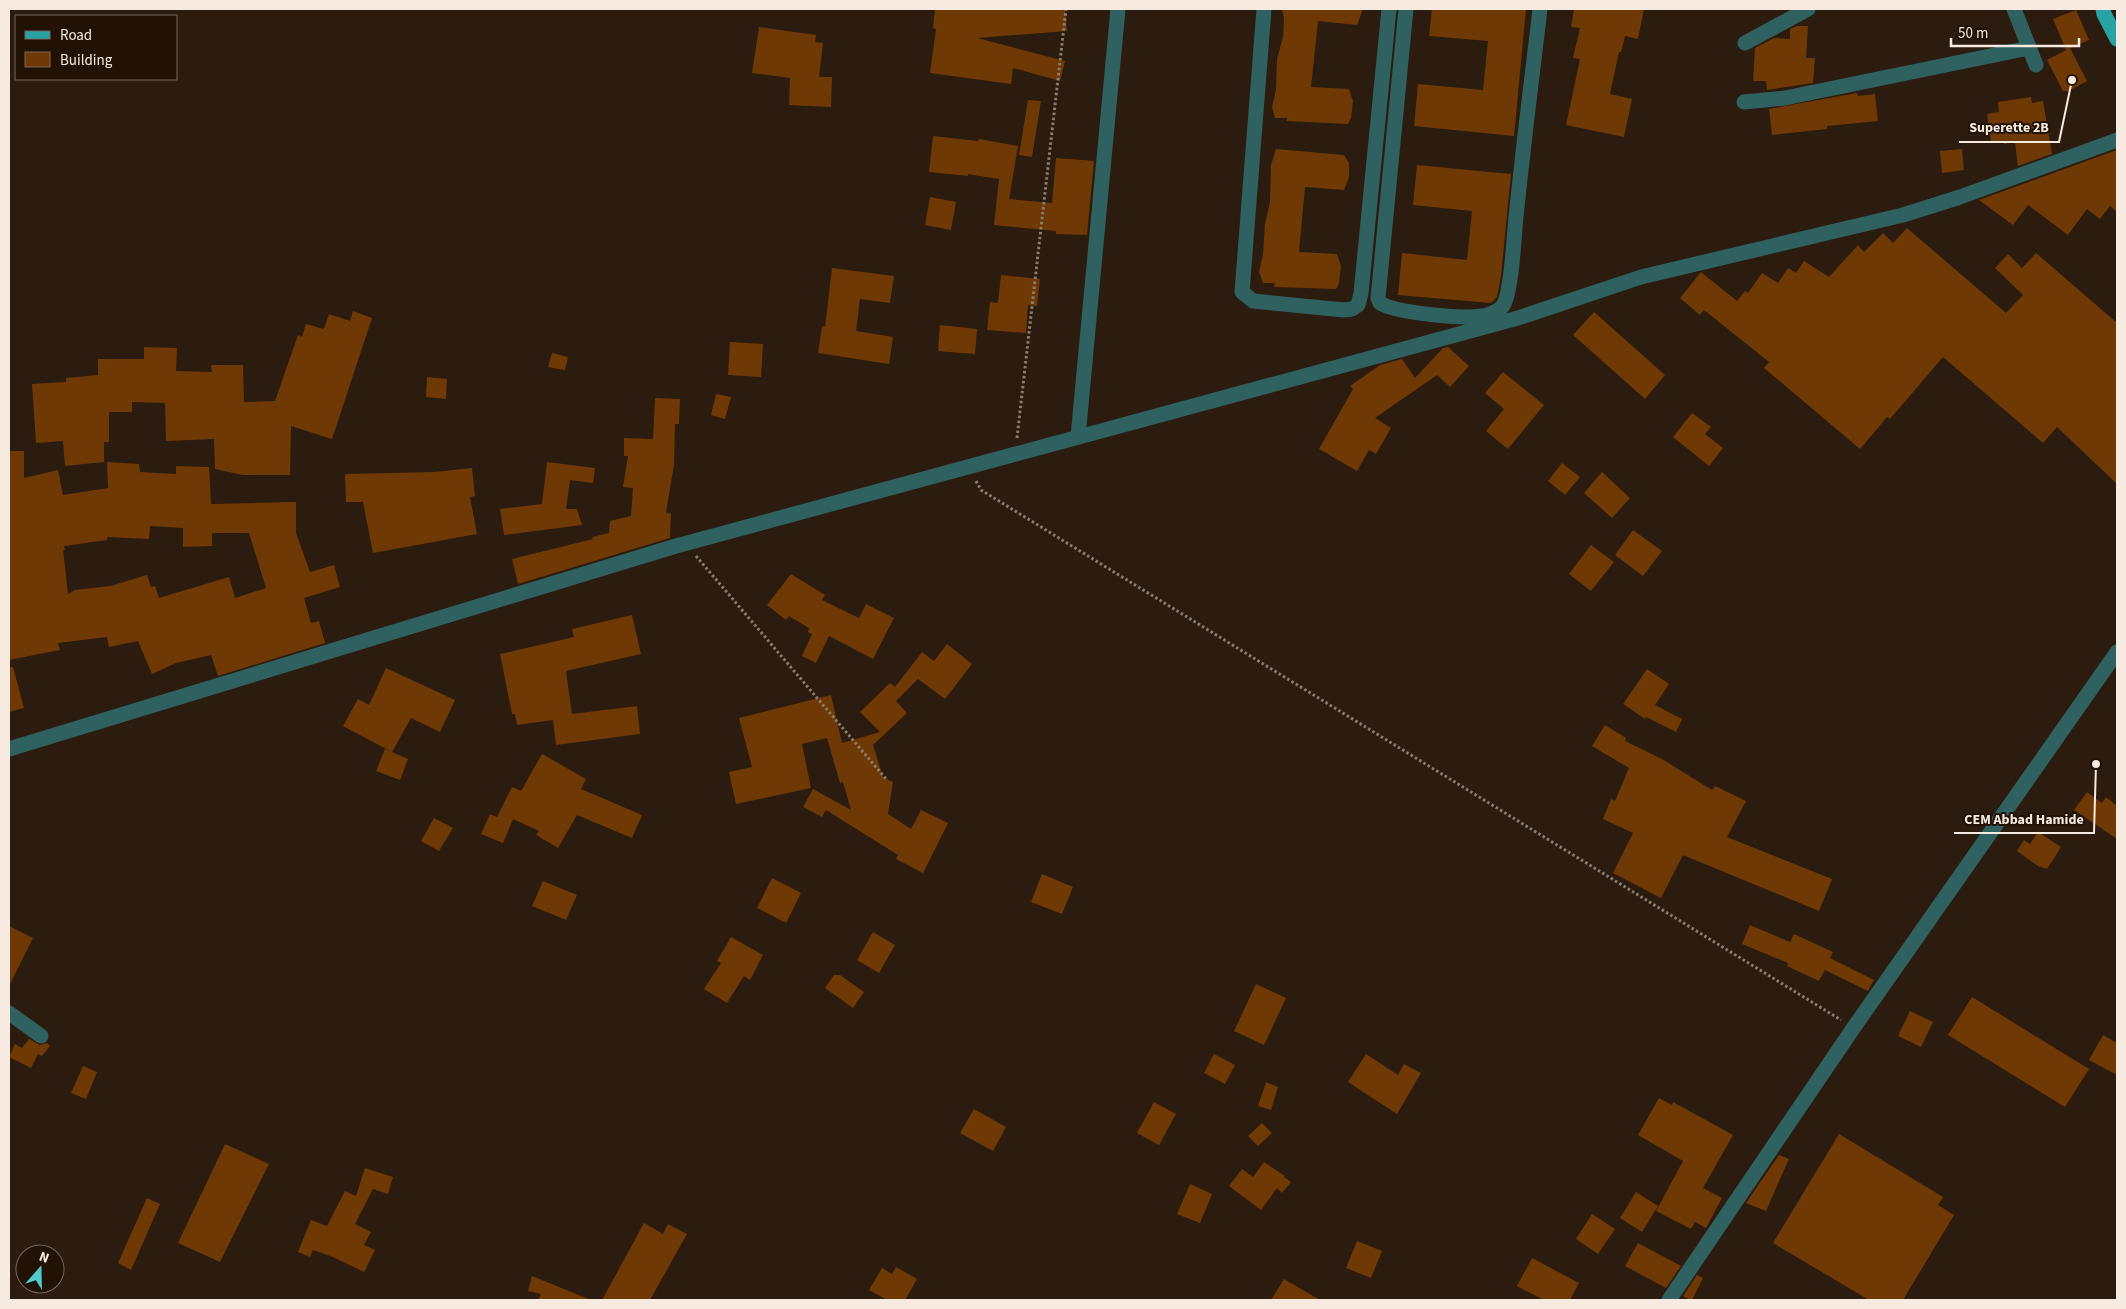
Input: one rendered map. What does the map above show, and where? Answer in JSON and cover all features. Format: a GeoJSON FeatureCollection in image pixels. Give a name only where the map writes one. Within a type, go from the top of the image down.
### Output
{"type":"FeatureCollection","features":[{"type":"Feature","properties":{"kind":"main road"},"geometry":{"type":"LineString","coordinates":[[2103,9],[2117,39]]}},
{"type":"Feature","properties":{"kind":"street"},"geometry":{"type":"LineString","coordinates":[[1078,437],[1118,9]]}},
{"type":"Feature","properties":{"kind":"street"},"geometry":{"type":"LineString","coordinates":[[1264,9],[1242,292],[1253,301],[1344,310],[1358,306],[1361,293],[1389,9]]}},
{"type":"Feature","properties":{"kind":"street"},"geometry":{"type":"LineString","coordinates":[[1406,9],[1378,298],[1380,303],[1394,309],[1471,317],[1488,314],[1502,306],[1506,296],[1513,254],[1540,9]]}},
{"type":"Feature","properties":{"kind":"street"},"geometry":{"type":"LineString","coordinates":[[1745,43],[1808,9]]}},
{"type":"Feature","properties":{"kind":"street"},"geometry":{"type":"LineString","coordinates":[[2014,9],[2036,65]]}},
{"type":"Feature","properties":{"kind":"street"},"geometry":{"type":"LineString","coordinates":[[1744,102],[1785,98],[2029,48]]}},
{"type":"Feature","properties":{"kind":"street"},"geometry":{"type":"LineString","coordinates":[[9,749],[686,544],[1518,318],[1641,277],[1903,215],[1960,197],[2117,140]]}},
{"type":"Feature","properties":{"kind":"street"},"geometry":{"type":"LineString","coordinates":[[1669,1300],[1852,1030],[2117,652]]}},
{"type":"Feature","properties":{"kind":"street"},"geometry":{"type":"LineString","coordinates":[[9,1013],[41,1036]]}},
{"type":"Feature","properties":{"kind":"path"},"geometry":{"type":"LineString","coordinates":[[1016,454],[1066,9]]}},
{"type":"Feature","properties":{"kind":"path"},"geometry":{"type":"LineString","coordinates":[[968,467],[981,490],[1841,1019],[1852,1030]]}},
{"type":"Feature","properties":{"kind":"path"},"geometry":{"type":"LineString","coordinates":[[686,544],[888,780]]}},
{"type":"Feature","properties":{"kind":"building"},"geometry":{"type":"Polygon","coordinates":[[[935,9],[1065,9],[1067,31],[977,38],[1065,61],[1060,81],[1013,68],[1011,84],[930,73],[936,29],[933,28],[935,9]]]}},
{"type":"Feature","properties":{"kind":"building"},"geometry":{"type":"Polygon","coordinates":[[[1282,9],[1363,9],[1357,25],[1318,21],[1311,87],[1349,89],[1353,101],[1351,118],[1348,124],[1287,121],[1287,118],[1275,118],[1272,107],[1276,90],[1277,59],[1283,37],[1284,19],[1282,9]]]}},
{"type":"Feature","properties":{"kind":"building"},"geometry":{"type":"Polygon","coordinates":[[[1432,9],[1526,9],[1514,136],[1414,126],[1418,84],[1483,90],[1488,41],[1429,36],[1432,9]]]}},
{"type":"Feature","properties":{"kind":"building"},"geometry":{"type":"Polygon","coordinates":[[[1574,9],[1644,9],[1638,39],[1625,36],[1621,52],[1619,52],[1610,94],[1632,99],[1624,137],[1566,125],[1580,59],[1573,58],[1580,28],[1571,27],[1574,9]]]}},
{"type":"Feature","properties":{"kind":"building"},"geometry":{"type":"Polygon","coordinates":[[[2076,10],[2089,40],[2066,50],[2053,19],[2076,10]]]}},
{"type":"Feature","properties":{"kind":"building"},"geometry":{"type":"Polygon","coordinates":[[[1797,26],[1808,26],[1806,58],[1815,58],[1813,83],[1767,90],[1766,81],[1753,81],[1755,48],[1774,38],[1790,39],[1790,29],[1797,26]]]}},
{"type":"Feature","properties":{"kind":"building"},"geometry":{"type":"Polygon","coordinates":[[[759,27],[816,35],[815,42],[823,43],[819,77],[832,77],[831,107],[789,105],[790,78],[752,73],[759,27]]]}},
{"type":"Feature","properties":{"kind":"building"},"geometry":{"type":"Polygon","coordinates":[[[2070,48],[2087,81],[2068,91],[2063,91],[2047,60],[2070,48]]]}},
{"type":"Feature","properties":{"kind":"building"},"geometry":{"type":"Polygon","coordinates":[[[1857,93],[1858,96],[1875,94],[1878,121],[1827,126],[1827,129],[1772,135],[1769,109],[1857,93]]]}},
{"type":"Feature","properties":{"kind":"building"},"geometry":{"type":"Polygon","coordinates":[[[2031,97],[2032,103],[2043,101],[2052,154],[2018,166],[2015,142],[2004,144],[2004,141],[1991,143],[1987,114],[1999,112],[1998,102],[2031,97]]]}},
{"type":"Feature","properties":{"kind":"building"},"geometry":{"type":"Polygon","coordinates":[[[1028,100],[1041,101],[1032,157],[1019,155],[1028,100]]]}},
{"type":"Feature","properties":{"kind":"building"},"geometry":{"type":"Polygon","coordinates":[[[933,136],[978,141],[979,139],[1018,146],[1009,199],[1052,203],[1056,158],[1094,161],[1087,235],[1056,234],[1056,231],[994,225],[999,179],[968,174],[968,176],[929,172],[933,136]]]}},
{"type":"Feature","properties":{"kind":"building"},"geometry":{"type":"Polygon","coordinates":[[[1276,149],[1344,155],[1349,163],[1349,177],[1344,190],[1305,187],[1299,252],[1337,254],[1341,266],[1339,283],[1336,289],[1274,287],[1275,283],[1263,283],[1259,272],[1263,255],[1265,224],[1270,202],[1271,165],[1276,149]]]}},
{"type":"Feature","properties":{"kind":"building"},"geometry":{"type":"Polygon","coordinates":[[[1962,149],[1964,170],[1942,173],[1940,151],[1962,149]]]}},
{"type":"Feature","properties":{"kind":"building"},"geometry":{"type":"Polygon","coordinates":[[[2117,150],[2117,212],[2110,206],[2100,219],[2087,209],[2068,235],[2028,205],[2013,225],[1979,200],[2117,150]]]}},
{"type":"Feature","properties":{"kind":"building"},"geometry":{"type":"Polygon","coordinates":[[[1417,165],[1511,174],[1501,276],[1497,297],[1491,303],[1398,295],[1402,253],[1467,260],[1472,211],[1413,205],[1417,165]]]}},
{"type":"Feature","properties":{"kind":"building"},"geometry":{"type":"Polygon","coordinates":[[[930,197],[956,202],[951,230],[925,225],[930,197]]]}},
{"type":"Feature","properties":{"kind":"building"},"geometry":{"type":"Polygon","coordinates":[[[1907,228],[2006,313],[2023,295],[1995,268],[2008,254],[2022,268],[2036,253],[2117,323],[2117,484],[2057,427],[2043,443],[1943,357],[1890,419],[1887,417],[1860,449],[1764,368],[1769,362],[1704,310],[1700,315],[1680,298],[1701,272],[1737,301],[1745,291],[1748,293],[1762,273],[1778,283],[1788,268],[1796,273],[1804,261],[1829,277],[1858,245],[1864,252],[1883,233],[1893,243],[1907,228]]]}},
{"type":"Feature","properties":{"kind":"building"},"geometry":{"type":"Polygon","coordinates":[[[832,268],[894,276],[890,303],[860,299],[856,331],[893,337],[889,364],[818,353],[822,326],[825,327],[832,268]]]}},
{"type":"Feature","properties":{"kind":"building"},"geometry":{"type":"Polygon","coordinates":[[[1001,275],[1040,279],[1037,306],[1028,305],[1026,333],[987,330],[990,302],[998,303],[1001,275]]]}},
{"type":"Feature","properties":{"kind":"building"},"geometry":{"type":"Polygon","coordinates":[[[353,311],[372,318],[332,439],[291,426],[290,475],[243,475],[215,469],[214,439],[166,441],[165,403],[132,402],[132,412],[109,412],[109,442],[104,442],[104,462],[65,466],[63,441],[36,443],[32,384],[66,382],[66,378],[98,375],[98,359],[144,359],[144,347],[177,348],[176,371],[212,372],[211,365],[243,365],[244,402],[275,401],[298,335],[302,337],[306,324],[324,329],[329,314],[350,321],[353,311]]]}},
{"type":"Feature","properties":{"kind":"building"},"geometry":{"type":"Polygon","coordinates":[[[1594,312],[1665,375],[1645,399],[1573,335],[1594,312]]]}},
{"type":"Feature","properties":{"kind":"building"},"geometry":{"type":"Polygon","coordinates":[[[940,325],[977,329],[975,354],[938,351],[940,325]]]}},
{"type":"Feature","properties":{"kind":"building"},"geometry":{"type":"Polygon","coordinates":[[[730,342],[763,344],[761,377],[728,375],[730,342]]]}},
{"type":"Feature","properties":{"kind":"building"},"geometry":{"type":"Polygon","coordinates":[[[1448,347],[1469,366],[1450,387],[1437,375],[1375,418],[1391,428],[1376,454],[1369,450],[1357,471],[1319,449],[1353,389],[1350,386],[1380,365],[1402,359],[1415,378],[1443,348],[1448,347]]]}},
{"type":"Feature","properties":{"kind":"building"},"geometry":{"type":"Polygon","coordinates":[[[552,353],[568,357],[565,370],[548,367],[552,353]]]}},
{"type":"Feature","properties":{"kind":"building"},"geometry":{"type":"Polygon","coordinates":[[[1503,372],[1544,405],[1508,449],[1486,431],[1504,409],[1485,393],[1503,372]]]}},
{"type":"Feature","properties":{"kind":"building"},"geometry":{"type":"Polygon","coordinates":[[[427,377],[447,379],[446,399],[426,397],[427,377]]]}},
{"type":"Feature","properties":{"kind":"building"},"geometry":{"type":"Polygon","coordinates":[[[716,394],[731,397],[725,419],[711,415],[716,394]]]}},
{"type":"Feature","properties":{"kind":"building"},"geometry":{"type":"Polygon","coordinates":[[[655,398],[680,399],[679,424],[675,424],[674,464],[666,513],[671,513],[670,538],[518,584],[512,559],[593,539],[592,537],[609,533],[610,521],[631,516],[633,488],[623,487],[628,456],[624,456],[624,438],[653,439],[655,398]]]}},
{"type":"Feature","properties":{"kind":"building"},"geometry":{"type":"Polygon","coordinates":[[[1692,413],[1711,427],[1705,434],[1723,448],[1709,466],[1673,437],[1692,413]]]}},
{"type":"Feature","properties":{"kind":"building"},"geometry":{"type":"Polygon","coordinates":[[[9,451],[24,451],[24,478],[58,470],[63,495],[108,488],[107,462],[139,464],[140,472],[176,474],[176,466],[209,467],[211,504],[296,502],[296,533],[310,572],[334,565],[340,587],[304,598],[311,623],[319,621],[325,643],[218,676],[211,655],[176,663],[152,674],[138,641],[109,647],[107,637],[58,643],[60,650],[9,660],[9,451]],[[150,526],[149,539],[107,537],[107,540],[64,546],[68,594],[75,590],[110,586],[147,575],[151,587],[155,586],[159,598],[229,577],[235,598],[266,588],[249,533],[212,533],[212,546],[183,547],[183,528],[150,526]]]}},
{"type":"Feature","properties":{"kind":"building"},"geometry":{"type":"Polygon","coordinates":[[[547,462],[595,468],[593,483],[570,480],[566,509],[577,509],[582,525],[504,535],[500,509],[542,504],[547,462]]]}},
{"type":"Feature","properties":{"kind":"building"},"geometry":{"type":"Polygon","coordinates":[[[1562,463],[1580,477],[1565,495],[1548,481],[1562,463]]]}},
{"type":"Feature","properties":{"kind":"building"},"geometry":{"type":"Polygon","coordinates":[[[472,468],[475,496],[470,497],[477,534],[373,553],[363,502],[346,502],[345,474],[435,472],[472,468]]]}},
{"type":"Feature","properties":{"kind":"building"},"geometry":{"type":"Polygon","coordinates":[[[1602,472],[1630,498],[1612,518],[1584,493],[1602,472]]]}},
{"type":"Feature","properties":{"kind":"building"},"geometry":{"type":"Polygon","coordinates":[[[1633,530],[1662,551],[1643,576],[1615,555],[1633,530]]]}},
{"type":"Feature","properties":{"kind":"building"},"geometry":{"type":"Polygon","coordinates":[[[1591,545],[1614,562],[1591,591],[1569,574],[1591,545]]]}},
{"type":"Feature","properties":{"kind":"building"},"geometry":{"type":"Polygon","coordinates":[[[791,574],[825,595],[822,600],[859,618],[866,604],[894,618],[873,659],[829,636],[816,663],[802,656],[812,634],[808,632],[809,628],[789,616],[786,620],[767,605],[791,574]]]}},
{"type":"Feature","properties":{"kind":"building"},"geometry":{"type":"Polygon","coordinates":[[[632,615],[641,654],[566,671],[572,714],[637,706],[640,734],[556,745],[553,720],[517,725],[515,714],[512,714],[500,654],[574,637],[572,629],[632,615]]]}},
{"type":"Feature","properties":{"kind":"building"},"geometry":{"type":"Polygon","coordinates":[[[947,644],[972,664],[945,699],[918,679],[896,701],[907,713],[873,745],[883,777],[893,782],[888,814],[911,829],[921,810],[948,823],[923,873],[896,859],[898,855],[826,810],[822,817],[803,807],[813,789],[851,810],[843,782],[840,783],[827,738],[802,744],[811,788],[736,804],[729,772],[752,767],[739,718],[831,695],[842,743],[880,732],[860,712],[890,683],[895,687],[922,652],[934,661],[947,644]]]}},
{"type":"Feature","properties":{"kind":"building"},"geometry":{"type":"Polygon","coordinates":[[[9,667],[13,667],[24,708],[9,712],[9,667]]]}},
{"type":"Feature","properties":{"kind":"building"},"geometry":{"type":"Polygon","coordinates":[[[386,668],[455,700],[440,732],[411,718],[392,752],[343,726],[358,699],[369,705],[386,668]]]}},
{"type":"Feature","properties":{"kind":"building"},"geometry":{"type":"Polygon","coordinates":[[[1647,669],[1669,684],[1655,705],[1682,719],[1676,732],[1646,717],[1645,719],[1623,704],[1647,669]]]}},
{"type":"Feature","properties":{"kind":"building"},"geometry":{"type":"Polygon","coordinates":[[[1605,725],[1626,738],[1625,741],[1662,759],[1712,790],[1715,786],[1746,801],[1727,837],[1832,879],[1819,911],[1683,855],[1661,898],[1613,873],[1633,833],[1603,819],[1611,799],[1615,801],[1629,768],[1592,746],[1605,725]]]}},
{"type":"Feature","properties":{"kind":"building"},"geometry":{"type":"Polygon","coordinates":[[[385,749],[408,759],[400,780],[376,771],[385,749]]]}},
{"type":"Feature","properties":{"kind":"building"},"geometry":{"type":"Polygon","coordinates":[[[542,754],[586,779],[581,789],[642,815],[632,838],[577,815],[558,848],[536,835],[539,831],[513,819],[503,843],[481,834],[490,814],[497,817],[512,787],[521,791],[542,754]]]}},
{"type":"Feature","properties":{"kind":"building"},"geometry":{"type":"Polygon","coordinates":[[[2087,792],[2102,803],[2106,797],[2117,806],[2117,839],[2074,810],[2087,792]]]}},
{"type":"Feature","properties":{"kind":"building"},"geometry":{"type":"Polygon","coordinates":[[[434,818],[453,828],[439,851],[421,841],[434,818]]]}},
{"type":"Feature","properties":{"kind":"building"},"geometry":{"type":"Polygon","coordinates":[[[2038,832],[2061,847],[2047,869],[2038,866],[2017,851],[2024,840],[2030,844],[2038,832]]]}},
{"type":"Feature","properties":{"kind":"building"},"geometry":{"type":"Polygon","coordinates":[[[1042,874],[1073,887],[1062,914],[1031,902],[1042,874]]]}},
{"type":"Feature","properties":{"kind":"building"},"geometry":{"type":"Polygon","coordinates":[[[772,878],[801,893],[786,923],[757,908],[772,878]]]}},
{"type":"Feature","properties":{"kind":"building"},"geometry":{"type":"Polygon","coordinates":[[[543,881],[577,895],[566,920],[532,906],[543,881]]]}},
{"type":"Feature","properties":{"kind":"building"},"geometry":{"type":"Polygon","coordinates":[[[1750,925],[1790,942],[1794,934],[1833,952],[1830,958],[1874,980],[1868,991],[1825,970],[1819,981],[1787,966],[1788,963],[1742,944],[1750,925]]]}},
{"type":"Feature","properties":{"kind":"building"},"geometry":{"type":"Polygon","coordinates":[[[9,926],[33,938],[9,986],[9,926]]]}},
{"type":"Feature","properties":{"kind":"building"},"geometry":{"type":"Polygon","coordinates":[[[873,932],[895,945],[879,973],[857,960],[873,932]]]}},
{"type":"Feature","properties":{"kind":"building"},"geometry":{"type":"Polygon","coordinates":[[[731,937],[763,955],[750,980],[744,976],[727,1003],[704,989],[721,963],[717,961],[731,937]]]}},
{"type":"Feature","properties":{"kind":"building"},"geometry":{"type":"Polygon","coordinates":[[[834,975],[840,975],[864,992],[853,1008],[825,988],[834,975]]]}},
{"type":"Feature","properties":{"kind":"building"},"geometry":{"type":"Polygon","coordinates":[[[1256,984],[1286,998],[1264,1045],[1234,1031],[1256,984]]]}},
{"type":"Feature","properties":{"kind":"building"},"geometry":{"type":"Polygon","coordinates":[[[1972,997],[2089,1069],[2065,1107],[1948,1035],[1972,997]]]}},
{"type":"Feature","properties":{"kind":"building"},"geometry":{"type":"Polygon","coordinates":[[[1910,1011],[1933,1022],[1921,1047],[1898,1036],[1910,1011]]]}},
{"type":"Feature","properties":{"kind":"building"},"geometry":{"type":"Polygon","coordinates":[[[2103,1035],[2117,1043],[2117,1075],[2089,1060],[2103,1035]]]}},
{"type":"Feature","properties":{"kind":"building"},"geometry":{"type":"Polygon","coordinates":[[[29,1039],[40,1045],[47,1043],[50,1046],[42,1056],[38,1054],[31,1068],[9,1057],[15,1044],[22,1048],[29,1039]]]}},
{"type":"Feature","properties":{"kind":"building"},"geometry":{"type":"Polygon","coordinates":[[[1214,1054],[1235,1065],[1225,1084],[1204,1073],[1214,1054]]]}},
{"type":"Feature","properties":{"kind":"building"},"geometry":{"type":"Polygon","coordinates":[[[1366,1054],[1398,1075],[1404,1064],[1421,1073],[1397,1114],[1348,1082],[1366,1054]]]}},
{"type":"Feature","properties":{"kind":"building"},"geometry":{"type":"Polygon","coordinates":[[[83,1066],[97,1072],[86,1099],[71,1093],[83,1066]]]}},
{"type":"Feature","properties":{"kind":"building"},"geometry":{"type":"Polygon","coordinates":[[[1266,1082],[1278,1087],[1271,1110],[1258,1106],[1266,1082]]]}},
{"type":"Feature","properties":{"kind":"building"},"geometry":{"type":"Polygon","coordinates":[[[1659,1098],[1672,1105],[1673,1102],[1733,1135],[1703,1188],[1722,1198],[1706,1228],[1695,1222],[1691,1229],[1656,1211],[1683,1161],[1638,1135],[1659,1098]]]}},
{"type":"Feature","properties":{"kind":"building"},"geometry":{"type":"Polygon","coordinates":[[[1154,1102],[1176,1114],[1159,1145],[1137,1133],[1154,1102]]]}},
{"type":"Feature","properties":{"kind":"building"},"geometry":{"type":"Polygon","coordinates":[[[974,1109],[1006,1127],[993,1151],[960,1133],[974,1109]]]}},
{"type":"Feature","properties":{"kind":"building"},"geometry":{"type":"Polygon","coordinates":[[[1262,1123],[1272,1133],[1258,1146],[1248,1136],[1262,1123]]]}},
{"type":"Feature","properties":{"kind":"building"},"geometry":{"type":"Polygon","coordinates":[[[1839,1134],[1943,1197],[1938,1205],[1954,1215],[1903,1300],[1869,1300],[1773,1243],[1839,1134]]]}},
{"type":"Feature","properties":{"kind":"building"},"geometry":{"type":"Polygon","coordinates":[[[225,1144],[269,1164],[220,1262],[178,1243],[225,1144]]]}},
{"type":"Feature","properties":{"kind":"building"},"geometry":{"type":"Polygon","coordinates":[[[1779,1155],[1789,1159],[1766,1211],[1746,1203],[1779,1155]]]}},
{"type":"Feature","properties":{"kind":"building"},"geometry":{"type":"Polygon","coordinates":[[[1264,1162],[1291,1182],[1282,1193],[1277,1188],[1261,1210],[1229,1186],[1242,1169],[1253,1177],[1264,1162]]]}},
{"type":"Feature","properties":{"kind":"building"},"geometry":{"type":"Polygon","coordinates":[[[365,1168],[393,1177],[388,1194],[373,1189],[355,1224],[371,1232],[364,1245],[375,1250],[364,1272],[313,1250],[310,1257],[298,1252],[311,1220],[327,1226],[345,1191],[356,1196],[365,1168]]]}},
{"type":"Feature","properties":{"kind":"building"},"geometry":{"type":"Polygon","coordinates":[[[1190,1184],[1212,1194],[1200,1223],[1177,1214],[1190,1184]]]}},
{"type":"Feature","properties":{"kind":"building"},"geometry":{"type":"Polygon","coordinates":[[[1636,1192],[1658,1206],[1642,1232],[1620,1218],[1636,1192]]]}},
{"type":"Feature","properties":{"kind":"building"},"geometry":{"type":"Polygon","coordinates":[[[147,1198],[160,1204],[131,1270],[118,1263],[147,1198]]]}},
{"type":"Feature","properties":{"kind":"building"},"geometry":{"type":"Polygon","coordinates":[[[1592,1214],[1615,1229],[1598,1254],[1576,1239],[1592,1214]]]}},
{"type":"Feature","properties":{"kind":"building"},"geometry":{"type":"Polygon","coordinates":[[[644,1223],[663,1234],[668,1224],[687,1234],[650,1300],[602,1300],[644,1223]]]}},
{"type":"Feature","properties":{"kind":"building"},"geometry":{"type":"Polygon","coordinates":[[[1357,1241],[1382,1251],[1371,1278],[1346,1268],[1357,1241]]]}},
{"type":"Feature","properties":{"kind":"building"},"geometry":{"type":"Polygon","coordinates":[[[1638,1243],[1681,1266],[1666,1288],[1625,1266],[1638,1243]]]}},
{"type":"Feature","properties":{"kind":"building"},"geometry":{"type":"Polygon","coordinates":[[[1532,1258],[1579,1283],[1570,1300],[1544,1300],[1517,1286],[1532,1258]]]}},
{"type":"Feature","properties":{"kind":"building"},"geometry":{"type":"Polygon","coordinates":[[[896,1267],[917,1279],[905,1300],[887,1300],[869,1290],[882,1268],[892,1274],[896,1267]]]}},
{"type":"Feature","properties":{"kind":"building"},"geometry":{"type":"Polygon","coordinates":[[[1697,1275],[1703,1278],[1692,1300],[1690,1300],[1683,1296],[1697,1275]]]}},
{"type":"Feature","properties":{"kind":"building"},"geometry":{"type":"Polygon","coordinates":[[[532,1276],[591,1300],[538,1300],[541,1294],[528,1291],[532,1276]]]}},
{"type":"Feature","properties":{"kind":"building"},"geometry":{"type":"Polygon","coordinates":[[[1284,1279],[1320,1300],[1271,1300],[1284,1279]]]}},
{"type":"Feature","properties":{"kind":"place","name":"Superette 2B"},"geometry":{"type":"Point","coordinates":[2072,80]}},
{"type":"Feature","properties":{"kind":"place","name":"CEM Abbad Hamide"},"geometry":{"type":"Point","coordinates":[2096,764]}}]}
